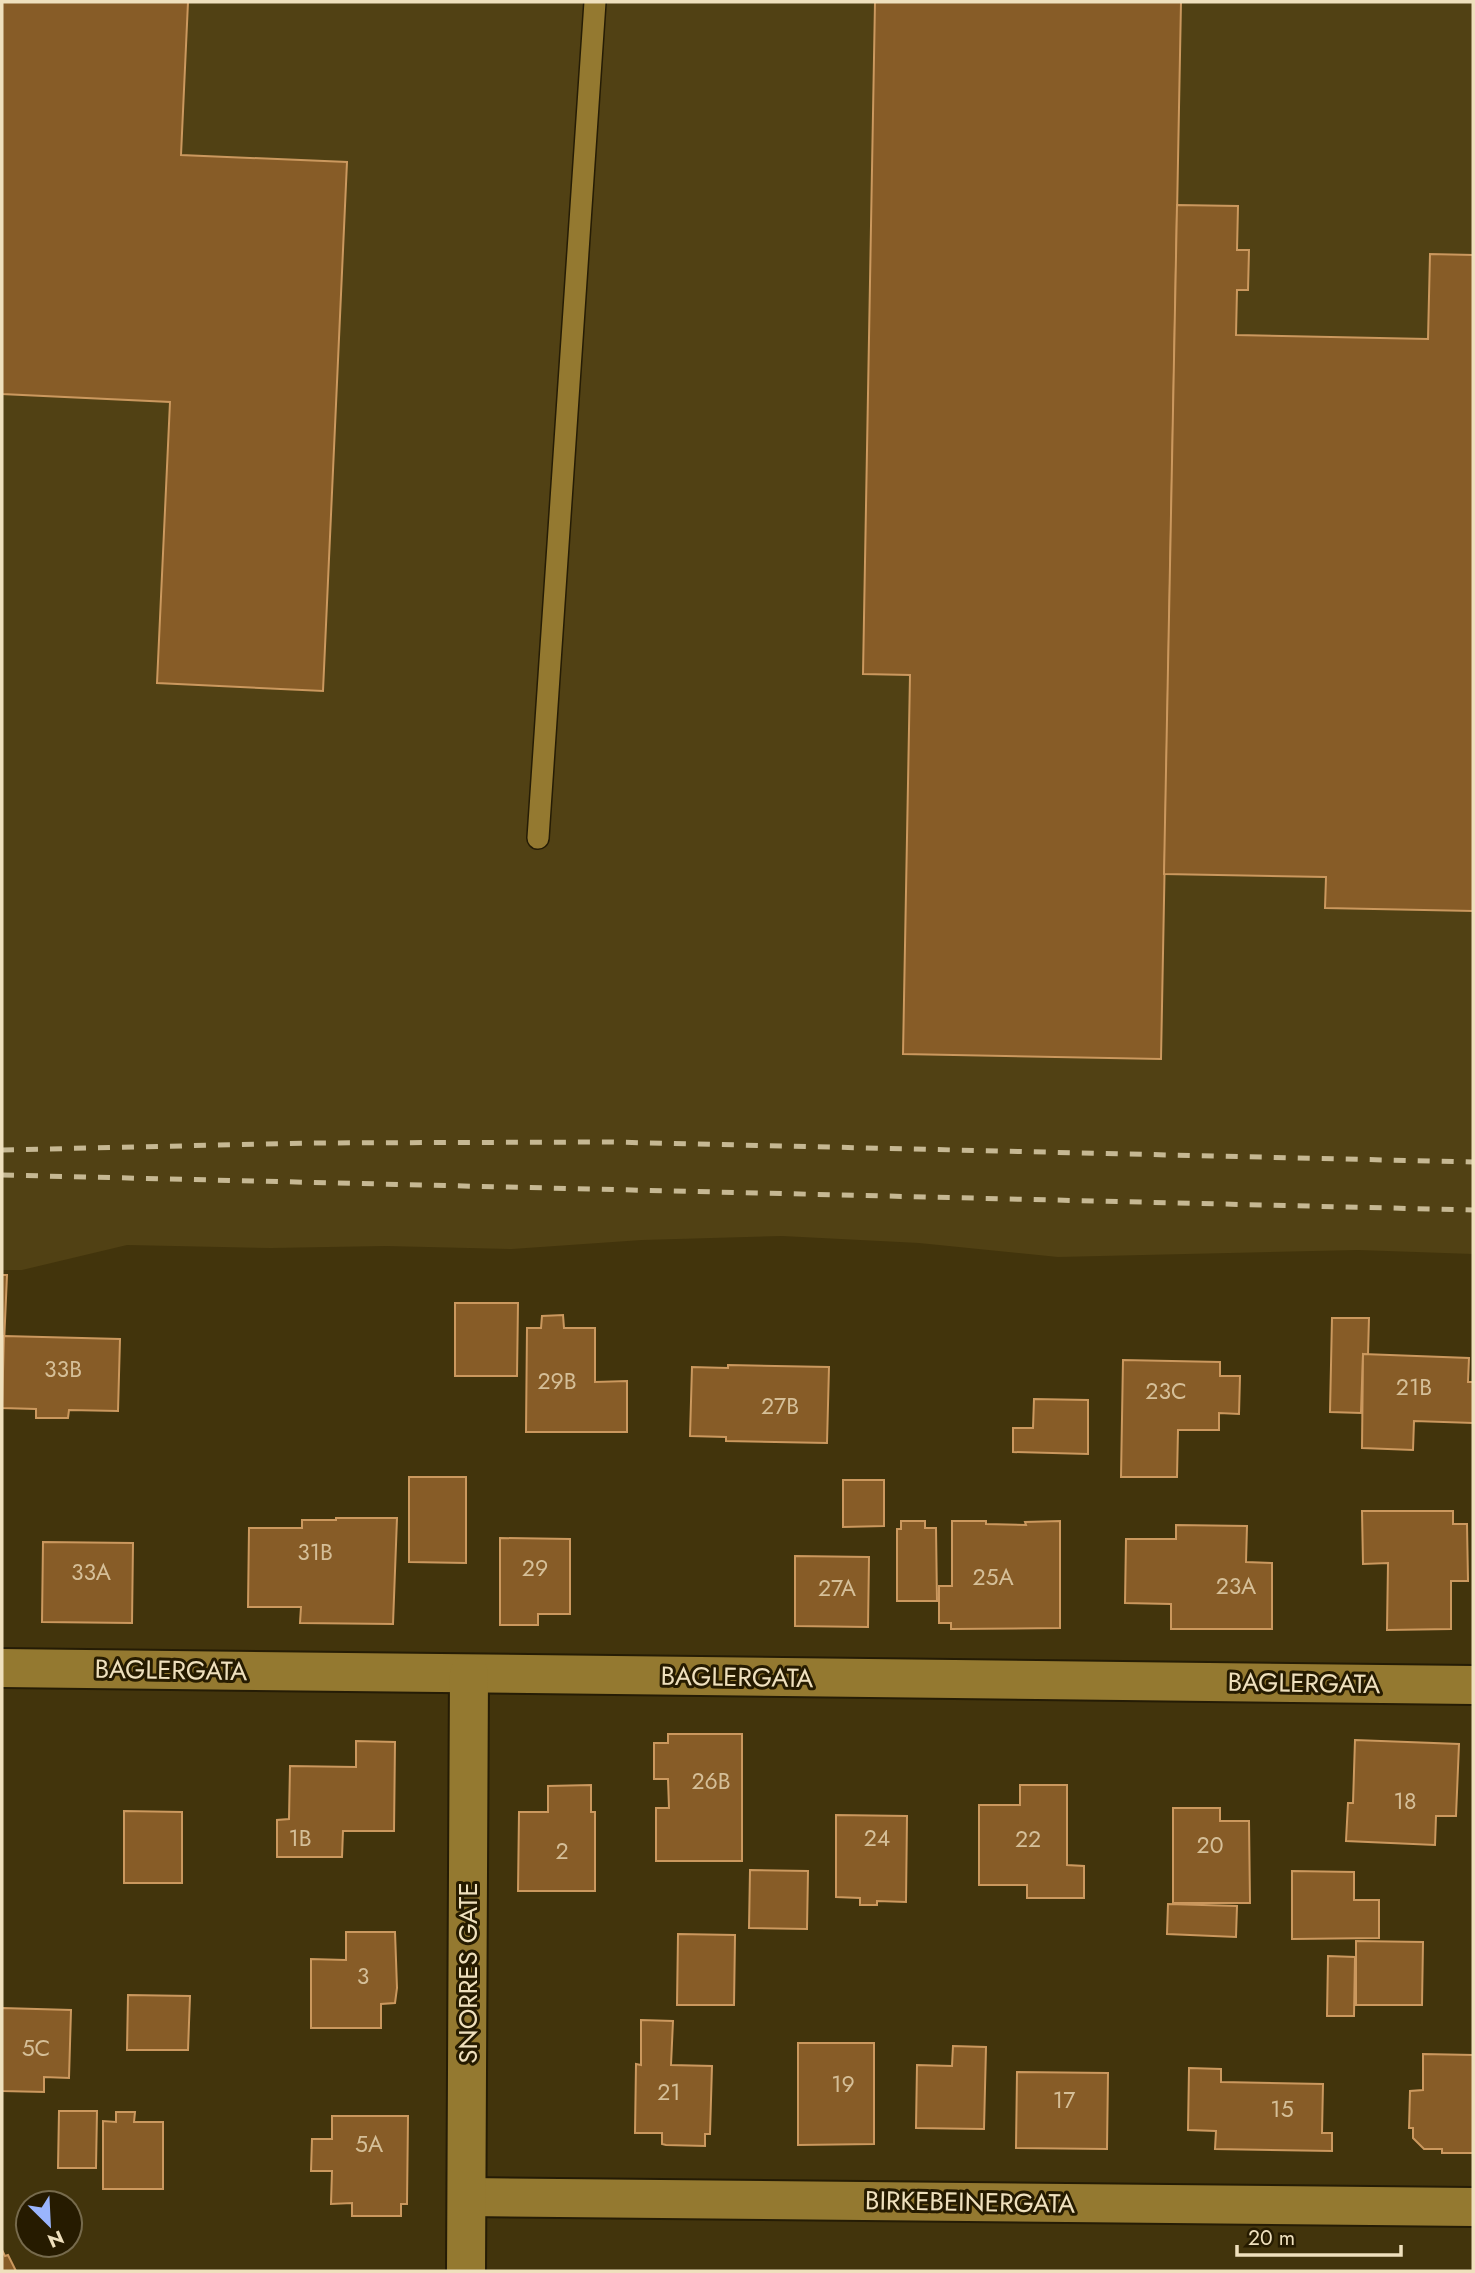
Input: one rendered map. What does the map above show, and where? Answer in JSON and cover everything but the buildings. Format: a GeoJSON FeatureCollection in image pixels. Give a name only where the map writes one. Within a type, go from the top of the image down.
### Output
{"type":"FeatureCollection","features":[{"type":"Feature","properties":{"kind":"street","name":"BAGLERGATA"},"geometry":{"type":"LineString","coordinates":[[2,1668],[1473,1685]]}},
{"type":"Feature","properties":{"kind":"street","name":"SNORRES GATE"},"geometry":{"type":"LineString","coordinates":[[466,2271],[469,1674]]}},
{"type":"Feature","properties":{"kind":"street","name":"BIRKEBEINERGATA"},"geometry":{"type":"LineString","coordinates":[[468,2197],[1473,2207]]}},
{"type":"Feature","properties":{"kind":"lane"},"geometry":{"type":"LineString","coordinates":[[538,838],[595,2]]}},
{"type":"Feature","properties":{"kind":"shaded area"},"geometry":{"type":"Polygon","coordinates":[[[2,2],[1473,2],[1473,1254],[1358,1250],[1058,1257],[919,1243],[782,1236],[642,1240],[512,1249],[127,1245],[22,1270],[2,1270],[2,2]]]}},
{"type":"Feature","properties":{"kind":"railway"},"geometry":{"type":"LineString","coordinates":[[2,1150],[308,1143],[610,1142],[1473,1162]]}},
{"type":"Feature","properties":{"kind":"railway"},"geometry":{"type":"LineString","coordinates":[[2,1175],[1473,1210]]}}]}
